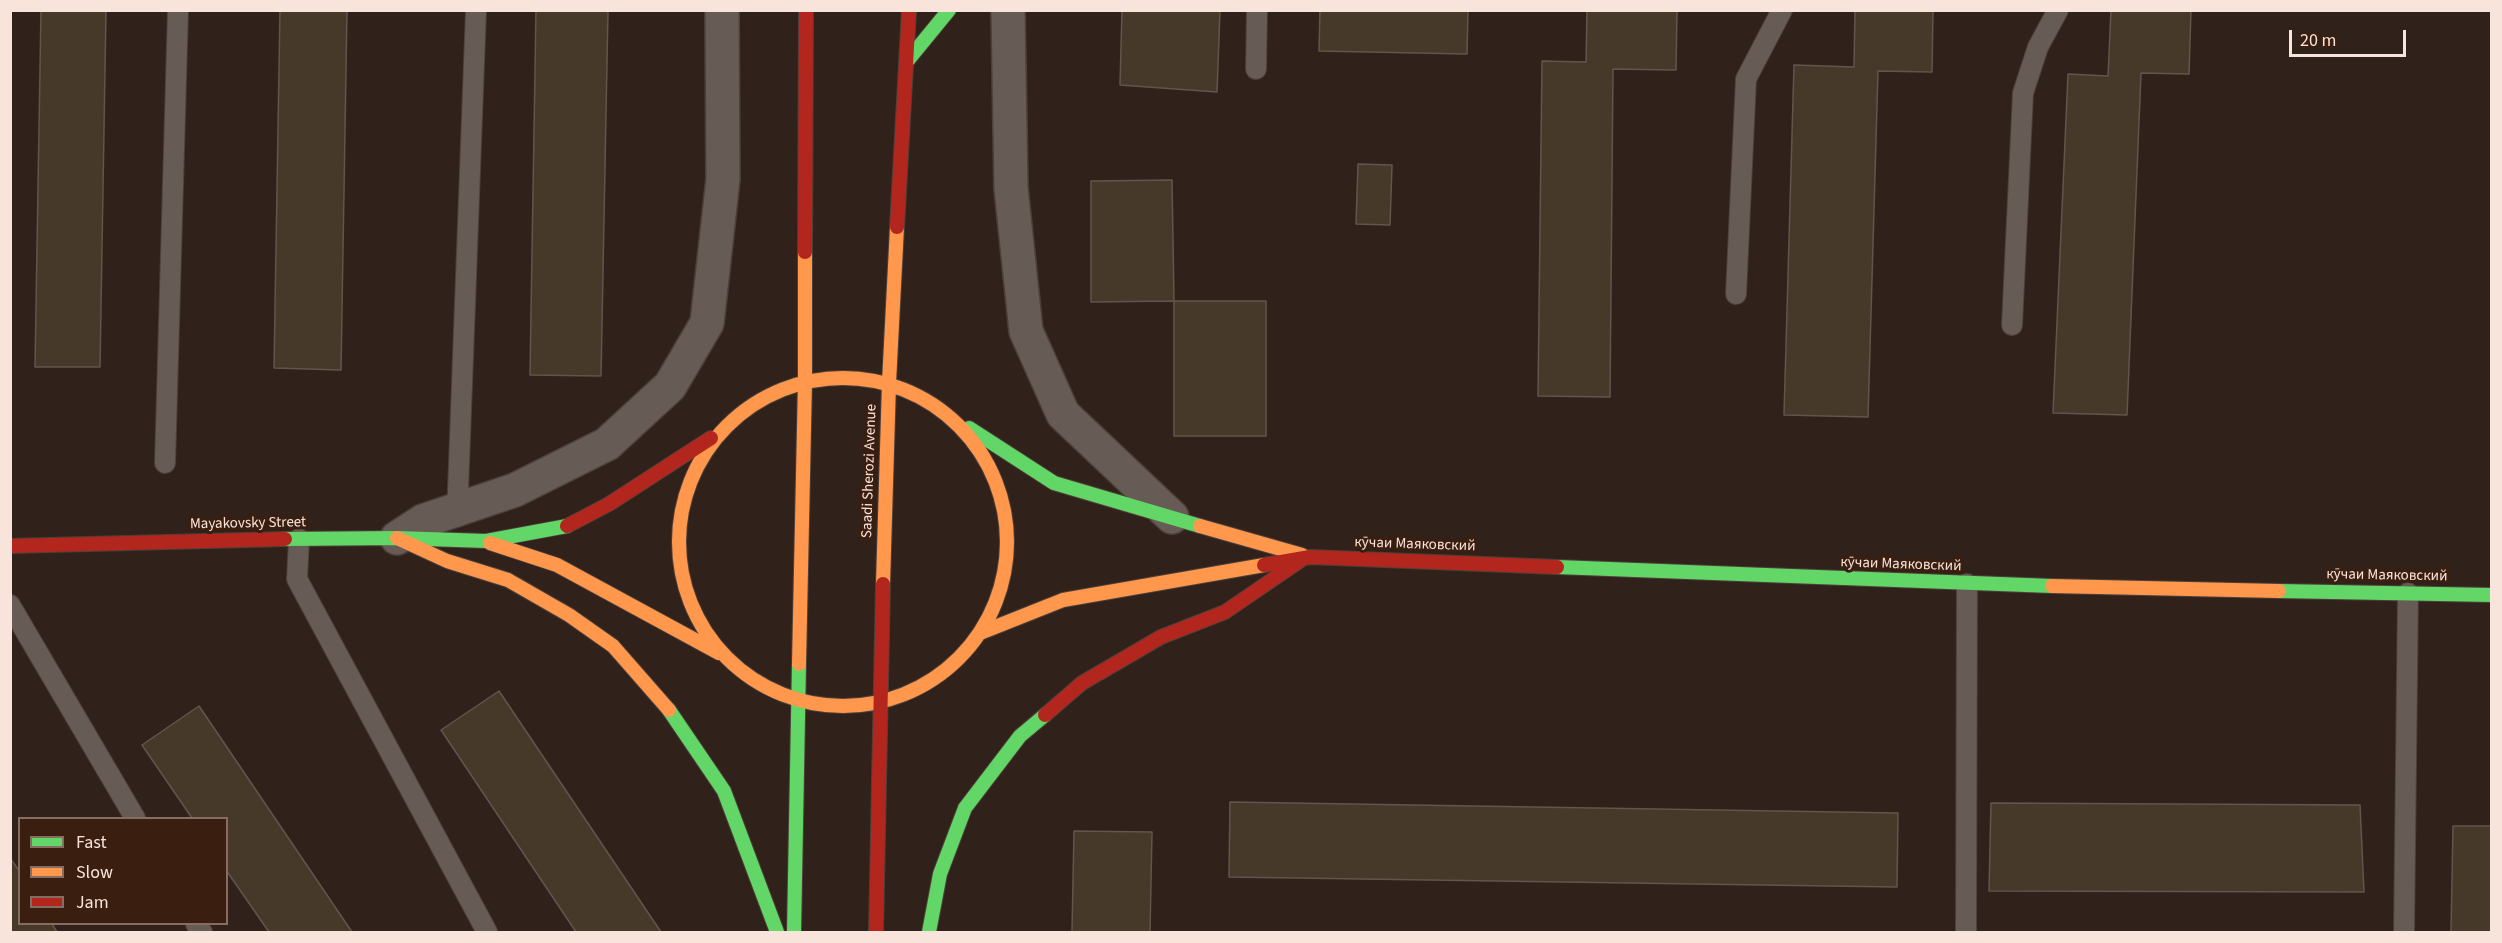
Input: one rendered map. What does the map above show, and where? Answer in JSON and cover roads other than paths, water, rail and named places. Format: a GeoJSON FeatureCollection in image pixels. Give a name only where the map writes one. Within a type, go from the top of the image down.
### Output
{"type":"FeatureCollection","features":[{"type":"Feature","properties":{"kind":"street"},"geometry":{"type":"LineString","coordinates":[[457,525],[515,489],[607,444],[670,386],[707,323],[723,179],[722,10]]}},
{"type":"Feature","properties":{"kind":"street"},"geometry":{"type":"LineString","coordinates":[[794,933],[805,381],[806,10]]}},
{"type":"Feature","properties":{"kind":"street","name":"Saadi Sherozi Avenue"},"geometry":{"type":"LineString","coordinates":[[876,933],[879,703],[889,383],[909,10]]}},
{"type":"Feature","properties":{"kind":"street"},"geometry":{"type":"LineString","coordinates":[[908,60],[949,10]]}},
{"type":"Feature","properties":{"kind":"street"},"geometry":{"type":"LineString","coordinates":[[1008,10],[1011,188],[1026,331],[1063,414],[1172,517]]}},
{"type":"Feature","properties":{"kind":"street","name":"кӯчаи Маяковский"},"geometry":{"type":"LineString","coordinates":[[950,416],[981,452],[1001,495],[1008,543],[1000,590],[980,633],[953,664],[918,688],[879,703],[838,707],[797,700],[759,683],[725,656],[697,616],[681,570],[680,520],[694,473],[721,432],[759,400],[805,381],[847,377],[889,383],[921,396],[1054,483],[1307,557]]}},
{"type":"Feature","properties":{"kind":"street"},"geometry":{"type":"LineString","coordinates":[[486,541],[564,528],[609,504],[721,432]]}},
{"type":"Feature","properties":{"kind":"street"},"geometry":{"type":"LineString","coordinates":[[397,538],[423,521],[457,525],[486,541],[557,565],[725,656]]}},
{"type":"Feature","properties":{"kind":"street"},"geometry":{"type":"LineString","coordinates":[[397,538],[447,561],[508,580],[569,615],[613,646],[666,705],[724,791],[777,933]]}},
{"type":"Feature","properties":{"kind":"street","name":"Mayakovsky Street"},"geometry":{"type":"LineString","coordinates":[[10,546],[397,538]]}},
{"type":"Feature","properties":{"kind":"street"},"geometry":{"type":"LineString","coordinates":[[929,933],[940,874],[965,808],[1020,736],[1082,683],[1161,637],[1225,612],[1307,557]]}},
{"type":"Feature","properties":{"kind":"street","name":"кӯчаи Маяковский"},"geometry":{"type":"LineString","coordinates":[[980,633],[1063,600],[1307,557],[1968,584],[2492,595]]}},
{"type":"Feature","properties":{"kind":"lane"},"geometry":{"type":"LineString","coordinates":[[165,463],[178,10]]}},
{"type":"Feature","properties":{"kind":"lane"},"geometry":{"type":"LineString","coordinates":[[457,525],[476,10]]}},
{"type":"Feature","properties":{"kind":"lane"},"geometry":{"type":"LineString","coordinates":[[1256,69],[1257,10]]}},
{"type":"Feature","properties":{"kind":"lane"},"geometry":{"type":"LineString","coordinates":[[1736,294],[1746,80],[1782,10]]}},
{"type":"Feature","properties":{"kind":"lane"},"geometry":{"type":"LineString","coordinates":[[2012,325],[2023,93],[2038,47],[2058,10]]}},
{"type":"Feature","properties":{"kind":"lane"},"geometry":{"type":"LineString","coordinates":[[299,539],[297,579],[487,933]]}},
{"type":"Feature","properties":{"kind":"lane"},"geometry":{"type":"LineString","coordinates":[[1966,933],[1968,584]]}},
{"type":"Feature","properties":{"kind":"lane"},"geometry":{"type":"LineString","coordinates":[[2404,933],[2408,593]]}},
{"type":"Feature","properties":{"kind":"lane"},"geometry":{"type":"LineString","coordinates":[[10,605],[134,817]]}}]}
